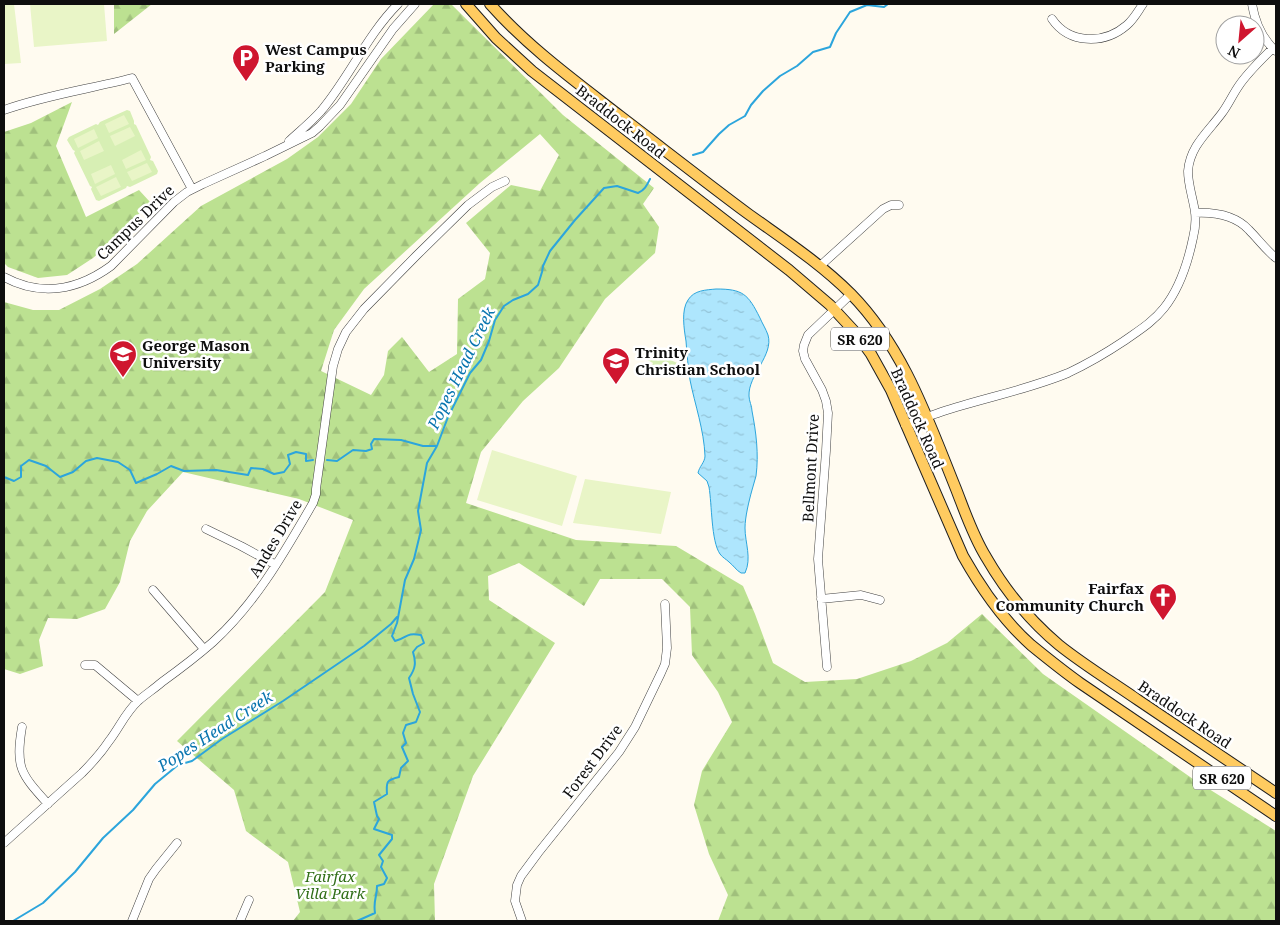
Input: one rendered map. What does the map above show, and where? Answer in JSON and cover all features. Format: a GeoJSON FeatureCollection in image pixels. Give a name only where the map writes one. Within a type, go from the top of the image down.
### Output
{"type":"FeatureCollection","features":[{"type":"Feature","properties":{"kind":"main road","name":"Braddock Road"},"geometry":{"type":"LineString","coordinates":[[466,4],[496,38],[532,71],[789,270],[834,310],[855,332],[891,390],[963,556],[986,594],[1013,627],[1030,644],[1067,673],[1276,816]]}},
{"type":"Feature","properties":{"kind":"main road","name":"Braddock Road"},"geometry":{"type":"LineString","coordinates":[[490,4],[540,54],[820,266],[851,294],[873,318],[908,375],[979,544],[1004,586],[1024,612],[1070,653],[1276,793]]}},
{"type":"Feature","properties":{"kind":"street","name":"Campus Drive"},"geometry":{"type":"LineString","coordinates":[[281,148],[321,110],[380,25],[398,4]]}},
{"type":"Feature","properties":{"kind":"street","name":"Campus Drive"},"geometry":{"type":"LineString","coordinates":[[4,277],[22,285],[46,289],[68,287],[89,280],[111,266],[174,202],[192,189],[244,166],[312,132],[330,116],[347,95],[393,29],[415,4]]}},
{"type":"Feature","properties":{"kind":"street"},"geometry":{"type":"LineString","coordinates":[[1052,19],[1057,27],[1069,34],[1080,38],[1097,38],[1111,35],[1122,28],[1136,16],[1143,4]]}},
{"type":"Feature","properties":{"kind":"street"},"geometry":{"type":"LineString","coordinates":[[905,424],[1035,385],[1068,373],[1107,352],[1149,323],[1164,309],[1180,280],[1191,248],[1195,213],[1188,179],[1193,151],[1199,140],[1223,112],[1245,77],[1275,49],[1268,42],[1259,27],[1252,4]]}},
{"type":"Feature","properties":{"kind":"street"},"geometry":{"type":"LineString","coordinates":[[4,110],[42,98],[132,78],[192,189]]}},
{"type":"Feature","properties":{"kind":"street","name":"Andes Drive"},"geometry":{"type":"LineString","coordinates":[[4,843],[94,762],[124,717],[138,701],[194,659],[213,642],[252,599],[276,565],[313,503],[316,494],[333,366],[346,332],[364,309],[468,205],[505,180]]}},
{"type":"Feature","properties":{"kind":"street"},"geometry":{"type":"LineString","coordinates":[[820,266],[883,209],[898,204]]}},
{"type":"Feature","properties":{"kind":"street"},"geometry":{"type":"LineString","coordinates":[[1195,213],[1215,213],[1228,216],[1245,226],[1276,258]]}},
{"type":"Feature","properties":{"kind":"street","name":"Bellmont Drive"},"geometry":{"type":"LineString","coordinates":[[827,667],[818,559],[828,413],[822,390],[805,359],[804,345],[808,335],[851,294]]}},
{"type":"Feature","properties":{"kind":"street"},"geometry":{"type":"LineString","coordinates":[[206,529],[276,565]]}},
{"type":"Feature","properties":{"kind":"street"},"geometry":{"type":"LineString","coordinates":[[153,590],[204,649]]}},
{"type":"Feature","properties":{"kind":"street"},"geometry":{"type":"LineString","coordinates":[[822,599],[861,595],[880,600]]}},
{"type":"Feature","properties":{"kind":"street","name":"Forest Drive"},"geometry":{"type":"LineString","coordinates":[[522,921],[515,901],[517,885],[521,876],[619,752],[635,727],[661,673],[666,655],[665,604]]}},
{"type":"Feature","properties":{"kind":"street"},"geometry":{"type":"LineString","coordinates":[[85,665],[96,665],[138,701]]}},
{"type":"Feature","properties":{"kind":"street"},"geometry":{"type":"LineString","coordinates":[[22,727],[19,752],[20,765],[27,781],[48,804]]}},
{"type":"Feature","properties":{"kind":"street"},"geometry":{"type":"LineString","coordinates":[[132,921],[149,879],[177,843]]}},
{"type":"Feature","properties":{"kind":"street"},"geometry":{"type":"LineString","coordinates":[[240,921],[249,900]]}},
{"type":"Feature","properties":{"kind":"green space"},"geometry":{"type":"Polygon","coordinates":[[[4,4],[14,4],[21,63],[4,64],[4,4]]]}},
{"type":"Feature","properties":{"kind":"green space"},"geometry":{"type":"Polygon","coordinates":[[[30,4],[104,4],[107,41],[34,47],[30,4]]]}},
{"type":"Feature","properties":{"kind":"green space"},"geometry":{"type":"Polygon","coordinates":[[[114,4],[152,4],[114,34],[114,4]]]}},
{"type":"Feature","properties":{"kind":"green space","name":"Fairfax Villa Park"},"geometry":{"type":"Polygon","coordinates":[[[434,4],[451,4],[563,115],[654,188],[643,204],[659,227],[655,253],[605,299],[559,368],[523,401],[481,452],[466,503],[576,540],[676,546],[743,586],[773,663],[805,682],[857,679],[911,661],[947,643],[982,614],[1043,674],[1193,779],[1276,831],[1276,921],[718,921],[728,895],[709,854],[694,805],[702,771],[732,722],[718,692],[692,655],[690,607],[662,579],[600,579],[584,606],[519,563],[488,576],[489,600],[555,643],[473,776],[434,884],[435,921],[293,921],[300,912],[288,862],[246,831],[234,790],[177,741],[325,592],[353,520],[299,499],[183,472],[147,511],[130,541],[120,582],[105,609],[77,619],[48,618],[39,640],[43,666],[20,674],[4,669],[4,302],[33,310],[59,310],[100,289],[137,264],[201,206],[287,159],[318,137],[351,104],[381,59],[434,4]],[[540,134],[480,183],[364,289],[334,330],[321,371],[371,395],[384,375],[388,351],[402,337],[429,372],[457,354],[458,299],[485,279],[490,253],[466,223],[511,185],[540,191],[559,155],[540,134]]]}},
{"type":"Feature","properties":{"kind":"green space"},"geometry":{"type":"Polygon","coordinates":[[[72,102],[56,146],[86,217],[139,190],[150,202],[118,236],[93,258],[67,275],[38,278],[8,267],[4,263],[4,132],[31,123],[72,102]]]}},
{"type":"Feature","properties":{"kind":"green space"},"geometry":{"type":"Polygon","coordinates":[[[127,110],[130,111],[134,124],[151,157],[150,160],[153,161],[158,171],[157,174],[130,187],[127,186],[99,201],[96,200],[91,189],[92,187],[74,153],[75,151],[67,140],[69,137],[127,110]]]}},
{"type":"Feature","properties":{"kind":"green space"},"geometry":{"type":"Polygon","coordinates":[[[124,115],[129,124],[109,133],[105,124],[124,115]]]}},
{"type":"Feature","properties":{"kind":"green space"},"geometry":{"type":"Polygon","coordinates":[[[130,127],[135,136],[115,146],[110,136],[130,127]]]}},
{"type":"Feature","properties":{"kind":"green space"},"geometry":{"type":"Polygon","coordinates":[[[94,129],[98,138],[78,148],[74,139],[94,129]]]}},
{"type":"Feature","properties":{"kind":"green space"},"geometry":{"type":"Polygon","coordinates":[[[99,141],[104,151],[84,160],[80,151],[99,141]]]}},
{"type":"Feature","properties":{"kind":"green space"},"geometry":{"type":"Polygon","coordinates":[[[141,150],[146,160],[126,169],[122,160],[141,150]]]}},
{"type":"Feature","properties":{"kind":"green space"},"geometry":{"type":"Polygon","coordinates":[[[147,163],[152,172],[132,181],[127,172],[147,163]]]}},
{"type":"Feature","properties":{"kind":"green space"},"geometry":{"type":"Polygon","coordinates":[[[111,165],[115,174],[95,184],[91,174],[111,165]]]}},
{"type":"Feature","properties":{"kind":"green space"},"geometry":{"type":"Polygon","coordinates":[[[116,177],[121,187],[101,196],[96,187],[116,177]]]}},
{"type":"Feature","properties":{"kind":"green space"},"geometry":{"type":"Polygon","coordinates":[[[644,347],[677,363],[670,377],[651,367],[653,363],[640,356],[644,347]]]}},
{"type":"Feature","properties":{"kind":"green space"},"geometry":{"type":"Polygon","coordinates":[[[492,450],[577,476],[562,526],[477,500],[492,450]]]}},
{"type":"Feature","properties":{"kind":"green space"},"geometry":{"type":"Polygon","coordinates":[[[585,479],[671,492],[661,534],[573,523],[585,479]]]}},
{"type":"Feature","properties":{"kind":"water"},"geometry":{"type":"Polygon","coordinates":[[[716,289],[733,290],[744,294],[748,298],[768,335],[769,343],[750,388],[749,398],[756,435],[757,460],[756,476],[745,528],[748,562],[745,573],[738,571],[721,555],[717,548],[713,532],[709,487],[707,481],[698,473],[705,458],[704,446],[690,380],[684,309],[694,294],[700,291],[716,289]]]}},
{"type":"Feature","properties":{"kind":"waterway","name":"Popes Head Creek"},"geometry":{"type":"LineString","coordinates":[[693,155],[703,152],[729,125],[745,116],[751,105],[763,91],[780,76],[797,66],[813,52],[830,47],[836,33],[850,12],[867,5],[884,7],[888,4]]}},
{"type":"Feature","properties":{"kind":"waterway","name":"Popes Head Creek"},"geometry":{"type":"LineString","coordinates":[[357,921],[375,913],[374,905],[377,886],[384,884],[387,878],[381,867],[383,861],[379,855],[392,839],[392,835],[374,829],[379,819],[374,802],[387,794],[388,782],[399,777],[401,768],[408,761],[402,747],[406,743],[403,733],[406,725],[416,722],[420,712],[409,678],[415,665],[413,652],[424,643],[421,635],[409,635],[395,641],[392,636],[397,623],[405,580],[414,559],[421,530],[418,511],[427,463],[437,446],[448,417],[470,373],[481,360],[495,320],[504,306],[528,294],[538,285],[543,266],[550,251],[604,188],[617,186],[638,193],[644,189],[650,179]]}},
{"type":"Feature","properties":{"kind":"waterway"},"geometry":{"type":"LineString","coordinates":[[327,460],[337,461],[353,450],[366,451],[372,449],[371,444],[374,439],[401,440],[423,446],[437,446]]}},
{"type":"Feature","properties":{"kind":"waterway"},"geometry":{"type":"LineString","coordinates":[[4,477],[14,481],[21,477],[21,466],[29,460],[46,466],[60,477],[73,472],[86,461],[97,458],[118,462],[130,470],[136,483],[171,466],[184,471],[216,470],[248,475],[251,468],[263,469],[274,474],[284,472],[290,464],[288,455],[296,452],[306,454],[306,461],[313,460]]}},
{"type":"Feature","properties":{"kind":"waterway","name":"Popes Head Creek"},"geometry":{"type":"LineString","coordinates":[[13,921],[43,903],[75,872],[103,838],[133,810],[155,784],[178,765],[192,761],[222,739],[283,701],[364,646],[397,617]]}},
{"type":"Feature","properties":{"kind":"place","name":"West Campus Parking"},"geometry":{"type":"Point","coordinates":[246,82]}},
{"type":"Feature","properties":{"kind":"place","name":"George Mason University"},"geometry":{"type":"Point","coordinates":[123,378]}},
{"type":"Feature","properties":{"kind":"place","name":"Trinity Christian School"},"geometry":{"type":"Point","coordinates":[616,385]}},
{"type":"Feature","properties":{"kind":"place","name":"Fairfax Community Church"},"geometry":{"type":"Point","coordinates":[1163,621]}}]}
